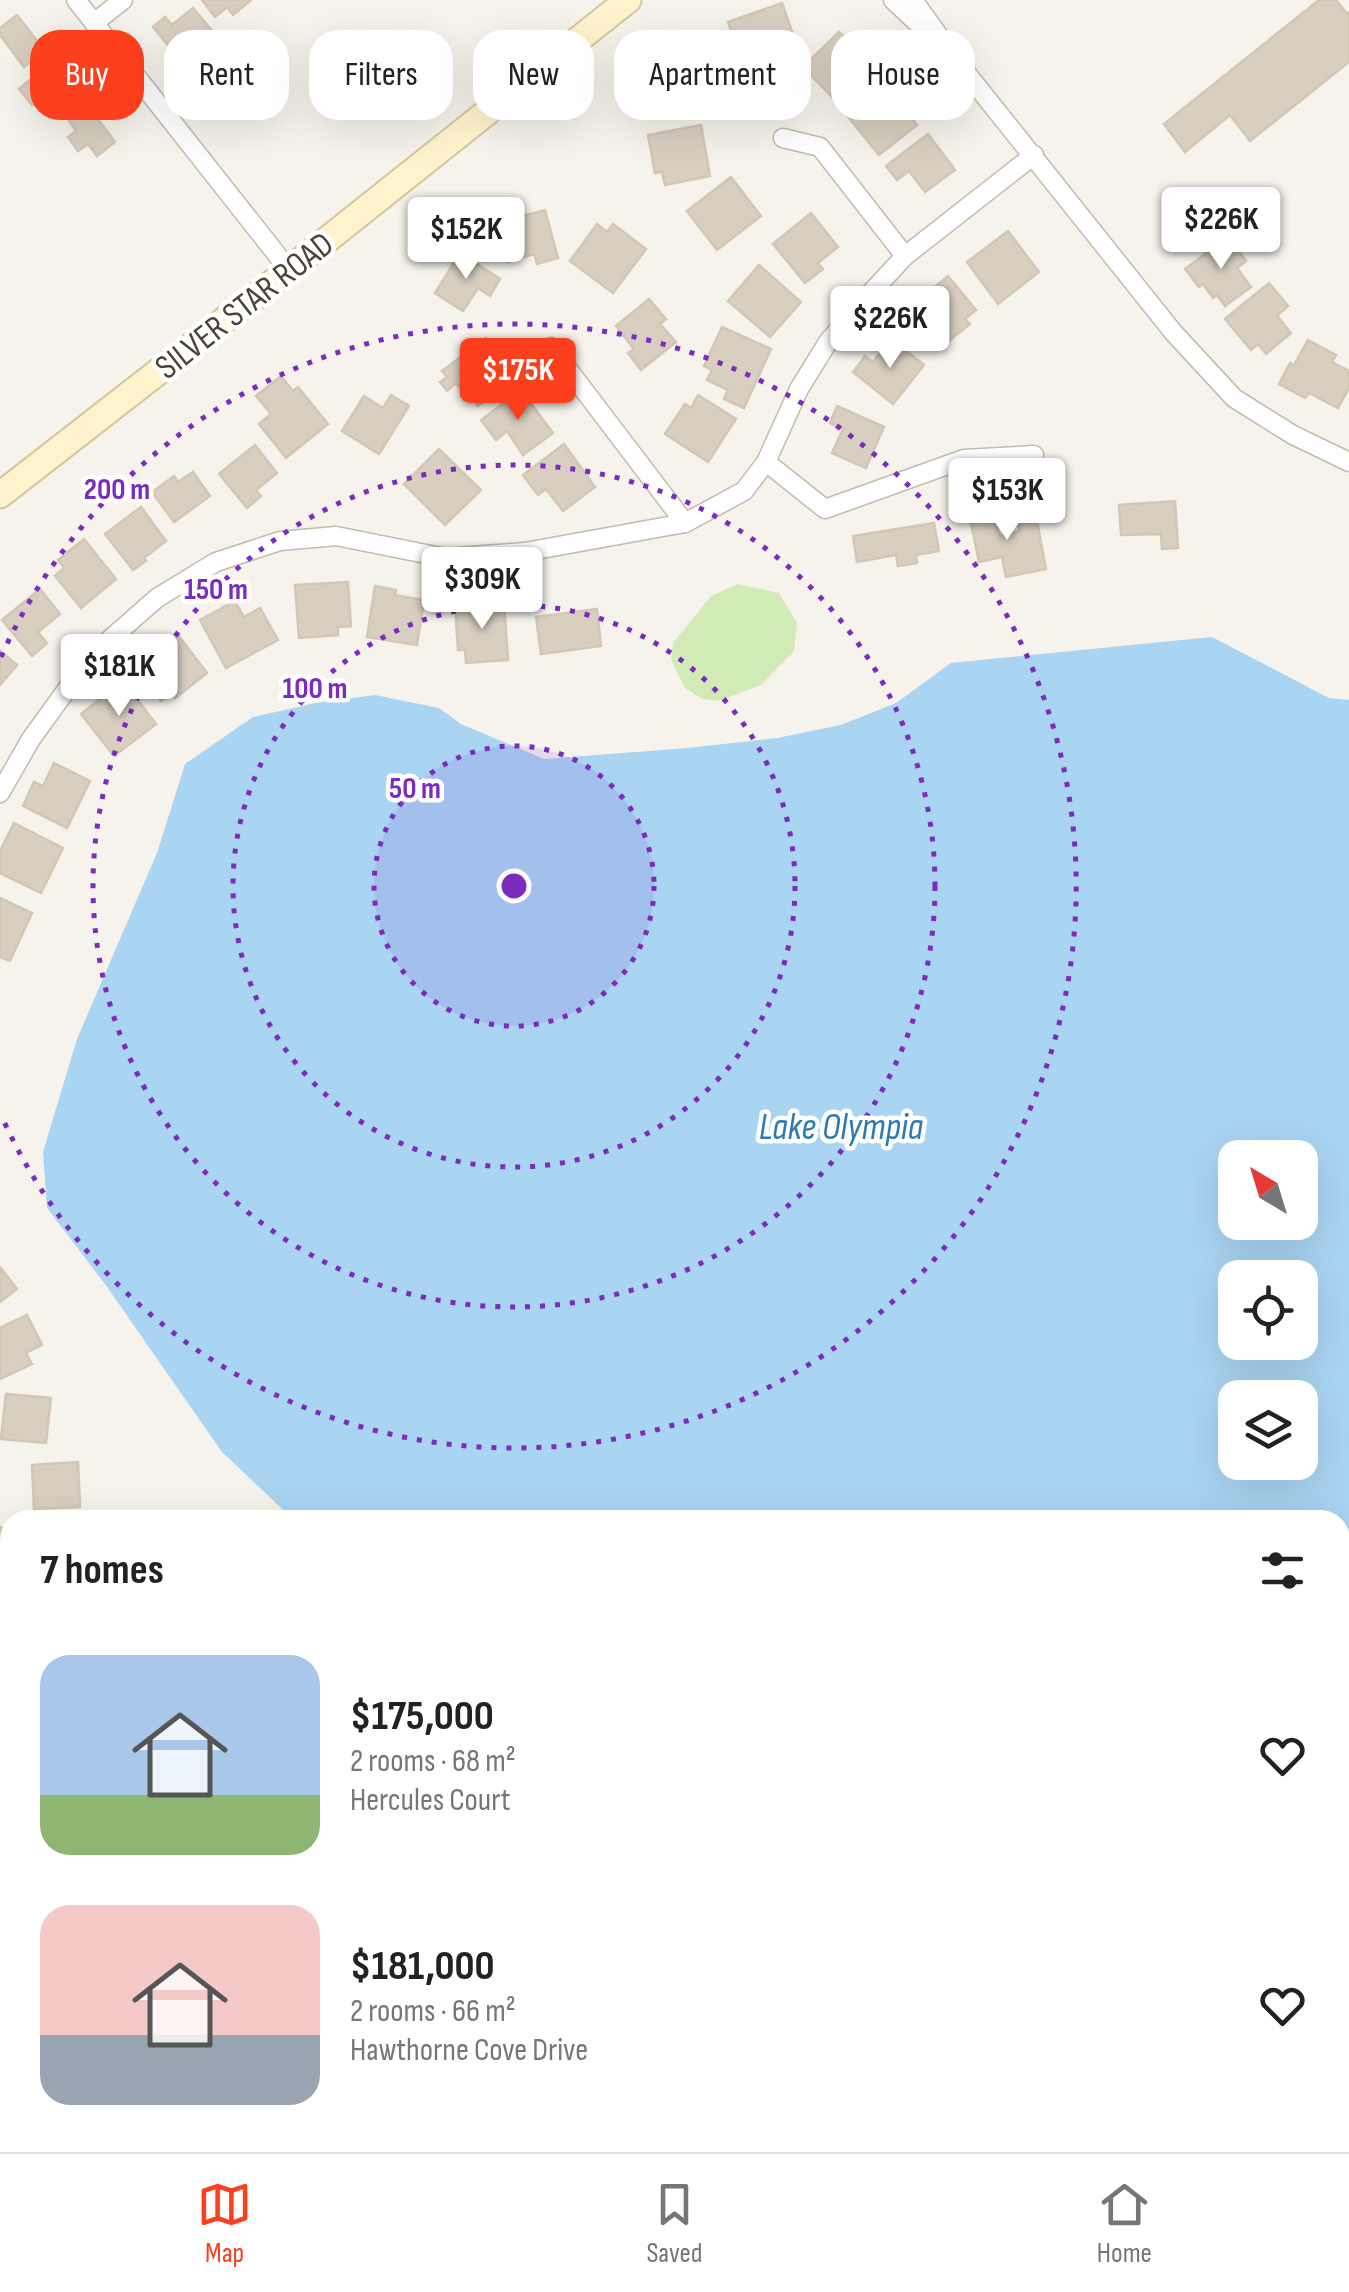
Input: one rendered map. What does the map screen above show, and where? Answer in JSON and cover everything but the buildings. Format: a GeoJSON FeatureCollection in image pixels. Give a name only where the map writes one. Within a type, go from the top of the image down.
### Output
{"type":"FeatureCollection","features":[{"type":"Feature","properties":{"kind":"main road","name":"SILVER STAR ROAD"},"geometry":{"type":"LineString","coordinates":[[0,496],[628,0]]}},
{"type":"Feature","properties":{"kind":"street"},"geometry":{"type":"LineString","coordinates":[[76,0],[289,270]]}},
{"type":"Feature","properties":{"kind":"street"},"geometry":{"type":"LineString","coordinates":[[94,24],[124,0]]}},
{"type":"Feature","properties":{"kind":"street"},"geometry":{"type":"LineString","coordinates":[[893,0],[924,30]]}},
{"type":"Feature","properties":{"kind":"street"},"geometry":{"type":"LineString","coordinates":[[913,0],[935,30]]}},
{"type":"Feature","properties":{"kind":"street"},"geometry":{"type":"LineString","coordinates":[[975,83],[1173,332],[1234,398],[1293,435],[1349,462]]}},
{"type":"Feature","properties":{"kind":"street"},"geometry":{"type":"LineString","coordinates":[[783,138],[820,147],[906,256]]}},
{"type":"Feature","properties":{"kind":"street"},"geometry":{"type":"LineString","coordinates":[[0,793],[31,739],[92,656],[158,598],[216,562],[280,541],[336,536],[446,558],[525,552],[685,523],[744,491],[766,462],[799,389],[828,342],[906,256],[1034,156]]}},
{"type":"Feature","properties":{"kind":"street"},"geometry":{"type":"LineString","coordinates":[[551,347],[685,523]]}},
{"type":"Feature","properties":{"kind":"street"},"geometry":{"type":"LineString","coordinates":[[766,462],[825,509],[964,459],[1034,455]]}},
{"type":"Feature","properties":{"kind":"green space"},"geometry":{"type":"Polygon","coordinates":[[[738,584],[779,593],[797,623],[794,651],[761,685],[719,701],[702,699],[685,688],[671,660],[673,643],[711,596],[738,584]]]}},
{"type":"Feature","properties":{"kind":"water","name":"Lake Olympia"},"geometry":{"type":"Polygon","coordinates":[[[1212,637],[1329,698],[1349,700],[1349,1510],[283,1510],[222,1452],[47,1208],[43,1152],[77,1039],[157,853],[185,764],[253,717],[375,695],[439,708],[461,724],[544,759],[777,738],[841,725],[896,703],[951,663],[1212,637]]]}}]}
